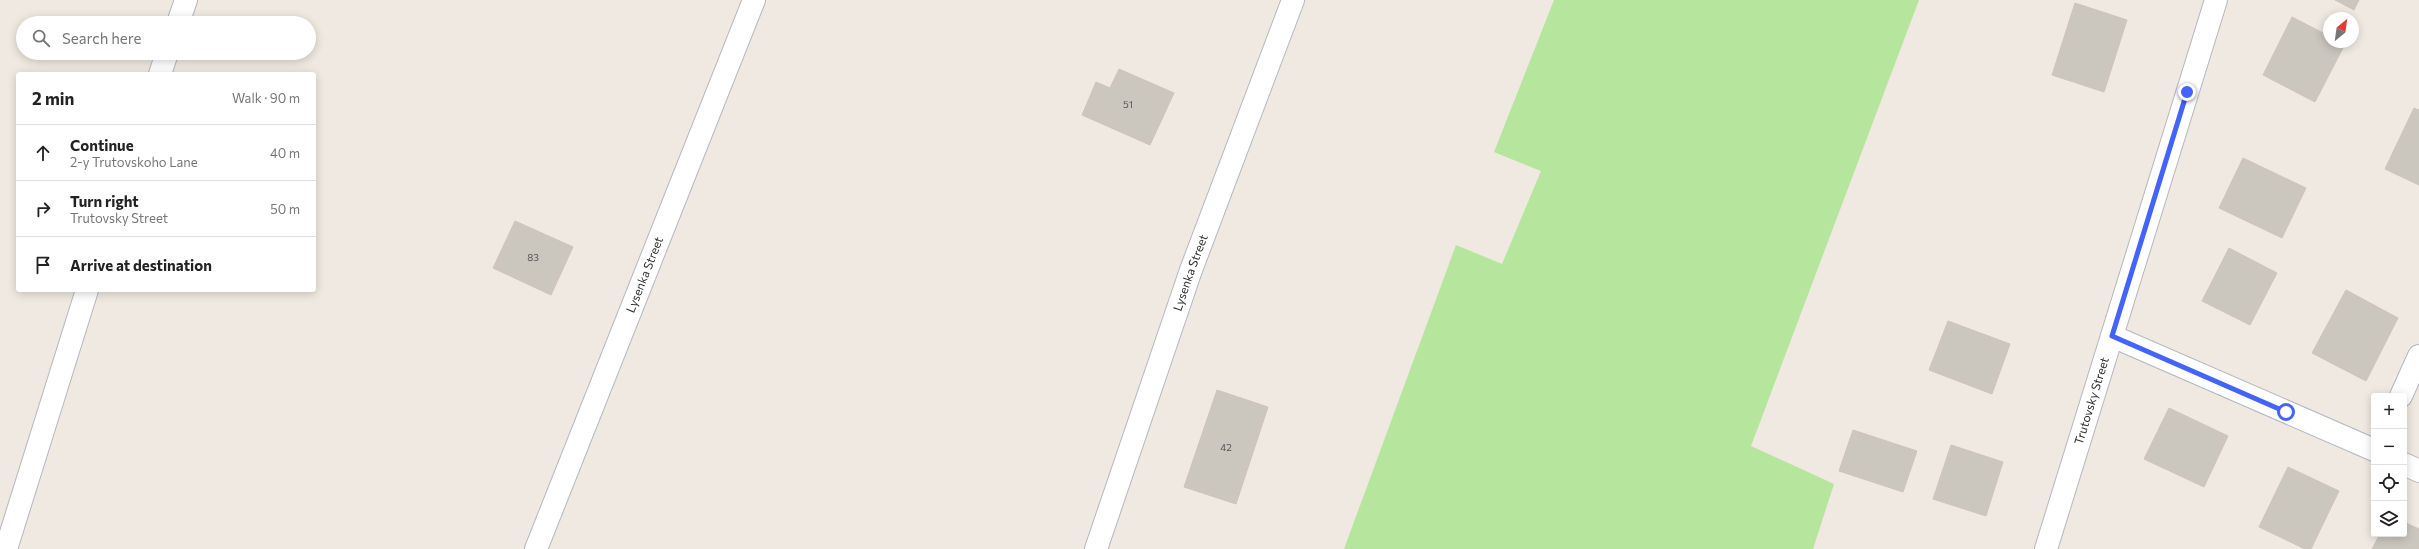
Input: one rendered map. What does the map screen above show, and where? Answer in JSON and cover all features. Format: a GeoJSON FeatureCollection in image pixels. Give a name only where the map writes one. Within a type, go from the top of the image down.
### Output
{"type":"FeatureCollection","features":[{"type":"Feature","properties":{"kind":"street"},"geometry":{"type":"LineString","coordinates":[[180,16],[186,0]]}},
{"type":"Feature","properties":{"kind":"street","name":"Lysenka Street"},"geometry":{"type":"LineString","coordinates":[[536,549],[754,0]]}},
{"type":"Feature","properties":{"kind":"street","name":"Lysenka Street"},"geometry":{"type":"LineString","coordinates":[[1096,549],[1191,270],[1293,0]]}},
{"type":"Feature","properties":{"kind":"street","name":"Trutovsky Street"},"geometry":{"type":"LineString","coordinates":[[2046,549],[2216,0]]}},
{"type":"Feature","properties":{"kind":"street"},"geometry":{"type":"LineString","coordinates":[[161,72],[165,60]]}},
{"type":"Feature","properties":{"kind":"street"},"geometry":{"type":"LineString","coordinates":[[6,549],[87,292]]}},
{"type":"Feature","properties":{"kind":"street"},"geometry":{"type":"LineString","coordinates":[[2112,336],[2371,449]]}},
{"type":"Feature","properties":{"kind":"street"},"geometry":{"type":"LineString","coordinates":[[2402,393],[2419,356]]}},
{"type":"Feature","properties":{"kind":"street"},"geometry":{"type":"LineString","coordinates":[[2406,465],[2419,471]]}},
{"type":"Feature","properties":{"kind":"green space"},"geometry":{"type":"Polygon","coordinates":[[[1554,0],[1919,0],[1751,446],[1834,484],[1813,549],[1344,549],[1456,245],[1502,264],[1541,171],[1494,152],[1554,0]]]}},
{"type":"Feature","properties":{"kind":"building"},"geometry":{"type":"Polygon","coordinates":[[[2335,0],[2359,0],[2354,10],[2335,0]]]}},
{"type":"Feature","properties":{"kind":"building"},"geometry":{"type":"Polygon","coordinates":[[[2075,3],[2127,20],[2104,92],[2052,75],[2075,3]]]}},
{"type":"Feature","properties":{"kind":"building"},"geometry":{"type":"Polygon","coordinates":[[[2292,17],[2323,33],[2323,48],[2343,48],[2315,102],[2263,75],[2292,17]]]}},
{"type":"Feature","properties":{"kind":"building"},"geometry":{"type":"Polygon","coordinates":[[[1119,69],[1174,93],[1150,145],[1082,115],[1096,82],[1110,88],[1119,69]]]}},
{"type":"Feature","properties":{"kind":"building"},"geometry":{"type":"Polygon","coordinates":[[[2414,108],[2419,110],[2419,185],[2385,169],[2414,108]]]}},
{"type":"Feature","properties":{"kind":"building"},"geometry":{"type":"Polygon","coordinates":[[[2243,158],[2306,188],[2282,238],[2219,208],[2243,158]]]}},
{"type":"Feature","properties":{"kind":"building"},"geometry":{"type":"Polygon","coordinates":[[[515,221],[573,247],[551,295],[493,268],[515,221]]]}},
{"type":"Feature","properties":{"kind":"building"},"geometry":{"type":"Polygon","coordinates":[[[2229,248],[2277,273],[2250,325],[2202,301],[2229,248]]]}},
{"type":"Feature","properties":{"kind":"building"},"geometry":{"type":"Polygon","coordinates":[[[2346,290],[2398,318],[2366,381],[2312,353],[2346,290]]]}},
{"type":"Feature","properties":{"kind":"building"},"geometry":{"type":"Polygon","coordinates":[[[1948,321],[2010,344],[1992,394],[1929,370],[1948,321]]]}},
{"type":"Feature","properties":{"kind":"building"},"geometry":{"type":"Polygon","coordinates":[[[1217,390],[1268,407],[1236,504],[1184,487],[1217,390]]]}},
{"type":"Feature","properties":{"kind":"building"},"geometry":{"type":"Polygon","coordinates":[[[2169,408],[2228,436],[2204,487],[2144,459],[2169,408]]]}},
{"type":"Feature","properties":{"kind":"building"},"geometry":{"type":"Polygon","coordinates":[[[1853,430],[1917,451],[1903,492],[1839,471],[1853,430]]]}},
{"type":"Feature","properties":{"kind":"building"},"geometry":{"type":"Polygon","coordinates":[[[1951,445],[2003,462],[1986,516],[1933,499],[1951,445]]]}},
{"type":"Feature","properties":{"kind":"building"},"geometry":{"type":"Polygon","coordinates":[[[2288,467],[2339,491],[2311,549],[2305,549],[2259,527],[2288,467]]]}},
{"type":"Feature","properties":{"kind":"building"},"geometry":{"type":"Polygon","coordinates":[[[2407,523],[2419,529],[2419,549],[2372,549],[2378,537],[2407,537],[2407,523]]]}},
{"type":"Feature","properties":{"kind":"route"},"geometry":{"type":"LineString","coordinates":[[2187,92],[2112,336],[2286,412]]}}]}
